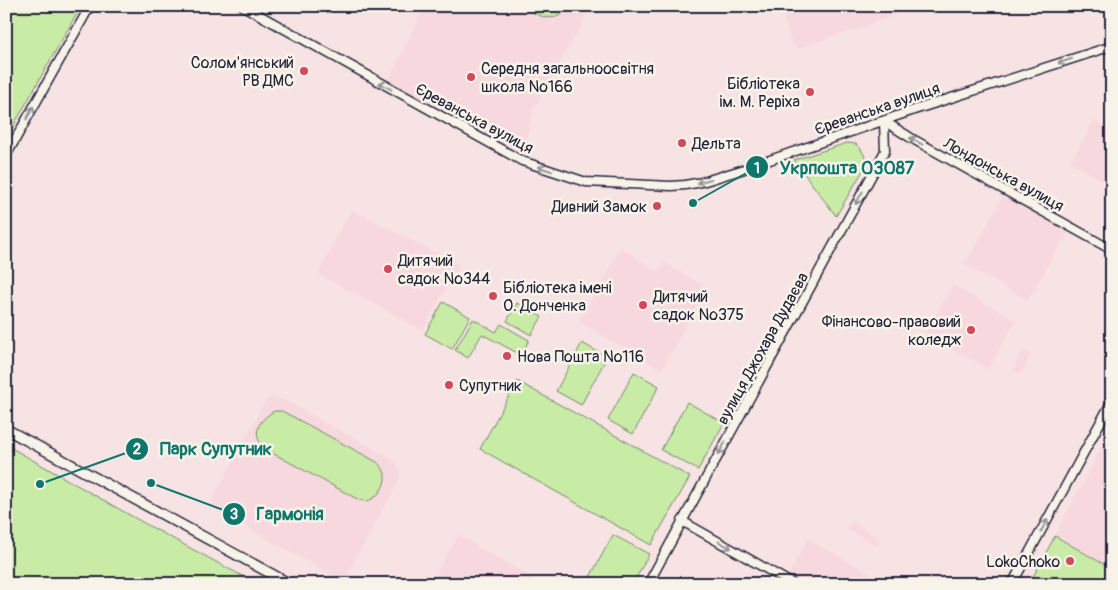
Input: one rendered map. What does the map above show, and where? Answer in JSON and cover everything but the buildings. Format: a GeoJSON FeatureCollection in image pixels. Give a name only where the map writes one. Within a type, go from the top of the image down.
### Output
{"type":"FeatureCollection","features":[{"type":"Feature","properties":{"kind":"street"},"geometry":{"type":"LineString","coordinates":[[6,156],[90,6]]}},
{"type":"Feature","properties":{"kind":"street","name":"Єреванська вулиця"},"geometry":{"type":"LineString","coordinates":[[243,6],[522,161],[586,182],[671,186],[702,182],[741,170],[917,109],[1112,46]]}},
{"type":"Feature","properties":{"kind":"street","name":"Лондонська вулиця"},"geometry":{"type":"LineString","coordinates":[[884,122],[1112,250]]}},
{"type":"Feature","properties":{"kind":"street","name":"вулиця Джохара Дудаєва"},"geometry":{"type":"LineString","coordinates":[[648,584],[885,151],[884,122]]}},
{"type":"Feature","properties":{"kind":"street"},"geometry":{"type":"LineString","coordinates":[[1012,584],[1112,401]]}},
{"type":"Feature","properties":{"kind":"street"},"geometry":{"type":"LineString","coordinates":[[6,429],[290,584]]}},
{"type":"Feature","properties":{"kind":"street"},"geometry":{"type":"LineString","coordinates":[[682,521],[793,584]]}},
{"type":"Feature","properties":{"kind":"shaded area","name":"Середня загальноосвітня школа №166"},"geometry":{"type":"Polygon","coordinates":[[[425,6],[591,6],[534,108],[522,155],[388,81],[425,6]]]}},
{"type":"Feature","properties":{"kind":"shaded area"},"geometry":{"type":"Polygon","coordinates":[[[780,6],[920,6],[857,30],[799,48],[792,44],[780,6]]]}},
{"type":"Feature","properties":{"kind":"shaded area"},"geometry":{"type":"Polygon","coordinates":[[[1094,121],[1112,131],[1112,186],[1070,162],[1094,121]]]}},
{"type":"Feature","properties":{"kind":"shaded area"},"geometry":{"type":"Polygon","coordinates":[[[1004,194],[1069,230],[1028,300],[965,265],[1004,194]]]}},
{"type":"Feature","properties":{"kind":"shaded area","name":"Дитячий садок №344"},"geometry":{"type":"Polygon","coordinates":[[[351,209],[459,265],[423,330],[318,274],[351,209]]]}},
{"type":"Feature","properties":{"kind":"shaded area","name":"Дитячий садок №375"},"geometry":{"type":"Polygon","coordinates":[[[621,247],[657,272],[665,263],[706,287],[662,370],[579,322],[621,247]]]}},
{"type":"Feature","properties":{"kind":"shaded area"},"geometry":{"type":"Polygon","coordinates":[[[953,285],[1016,321],[988,369],[926,333],[953,285]]]}},
{"type":"Feature","properties":{"kind":"shaded area"},"geometry":{"type":"Polygon","coordinates":[[[1023,350],[1031,355],[1021,374],[1012,370],[1023,350]]]}},
{"type":"Feature","properties":{"kind":"shaded area"},"geometry":{"type":"Polygon","coordinates":[[[274,397],[284,400],[391,458],[400,470],[400,478],[343,582],[209,506],[266,400],[274,397]]]}},
{"type":"Feature","properties":{"kind":"shaded area"},"geometry":{"type":"Polygon","coordinates":[[[1112,428],[1112,569],[1055,536],[1112,428]]]}},
{"type":"Feature","properties":{"kind":"shaded area"},"geometry":{"type":"Polygon","coordinates":[[[851,521],[881,539],[876,546],[846,529],[851,521]]]}},
{"type":"Feature","properties":{"kind":"shaded area"},"geometry":{"type":"Polygon","coordinates":[[[458,535],[543,584],[430,584],[458,535]]]}},
{"type":"Feature","properties":{"kind":"shaded area"},"geometry":{"type":"Polygon","coordinates":[[[808,539],[874,576],[870,584],[804,584],[788,575],[808,539]]]}},
{"type":"Feature","properties":{"kind":"green space"},"geometry":{"type":"Polygon","coordinates":[[[6,6],[81,6],[6,139],[6,6]]]}},
{"type":"Feature","properties":{"kind":"green space"},"geometry":{"type":"Polygon","coordinates":[[[520,6],[569,6],[564,12],[552,18],[533,13],[520,6]]]}},
{"type":"Feature","properties":{"kind":"green space"},"geometry":{"type":"Polygon","coordinates":[[[847,143],[856,144],[861,149],[865,157],[864,169],[836,216],[794,160],[847,143]]]}},
{"type":"Feature","properties":{"kind":"green space"},"geometry":{"type":"Polygon","coordinates":[[[443,302],[470,317],[452,349],[425,334],[443,302]]]}},
{"type":"Feature","properties":{"kind":"green space"},"geometry":{"type":"Polygon","coordinates":[[[517,303],[542,317],[531,335],[507,321],[517,303]]]}},
{"type":"Feature","properties":{"kind":"green space"},"geometry":{"type":"Polygon","coordinates":[[[473,319],[496,332],[501,324],[529,340],[521,355],[482,334],[468,358],[455,350],[473,319]]]}},
{"type":"Feature","properties":{"kind":"green space"},"geometry":{"type":"Polygon","coordinates":[[[582,343],[607,357],[581,405],[556,391],[582,343]]]}},
{"type":"Feature","properties":{"kind":"green space"},"geometry":{"type":"Polygon","coordinates":[[[634,372],[659,386],[633,434],[608,420],[634,372]]]}},
{"type":"Feature","properties":{"kind":"green space"},"geometry":{"type":"Polygon","coordinates":[[[517,381],[690,477],[651,545],[480,449],[517,381]]]}},
{"type":"Feature","properties":{"kind":"green space"},"geometry":{"type":"Polygon","coordinates":[[[687,402],[724,423],[698,470],[661,450],[687,402]]]}},
{"type":"Feature","properties":{"kind":"green space"},"geometry":{"type":"Polygon","coordinates":[[[274,411],[282,411],[377,462],[385,474],[384,484],[380,492],[371,500],[359,500],[263,448],[258,437],[258,427],[274,411]]]}},
{"type":"Feature","properties":{"kind":"green space"},"geometry":{"type":"Polygon","coordinates":[[[6,445],[142,522],[257,584],[6,584],[6,445]]]}},
{"type":"Feature","properties":{"kind":"green space"},"geometry":{"type":"Polygon","coordinates":[[[613,535],[649,554],[633,584],[586,584],[613,535]]]}},
{"type":"Feature","properties":{"kind":"green space","name":"LokoChoko"},"geometry":{"type":"Polygon","coordinates":[[[1055,536],[1112,569],[1112,584],[1029,584],[1055,536]]]}},
{"type":"Feature","properties":{"kind":"place","name":"Солом'янський РВ ДМС"},"geometry":{"type":"Point","coordinates":[304,71]}},
{"type":"Feature","properties":{"kind":"place","name":"Середня загальноосвітня школа №166"},"geometry":{"type":"Point","coordinates":[471,77]}},
{"type":"Feature","properties":{"kind":"place","name":"Бібліотека ім. М. Реріха"},"geometry":{"type":"Point","coordinates":[810,92]}},
{"type":"Feature","properties":{"kind":"place","name":"Дельта"},"geometry":{"type":"Point","coordinates":[682,143]}},
{"type":"Feature","properties":{"kind":"place","name":"Укрпошта 03087"},"geometry":{"type":"Point","coordinates":[693,203]}},
{"type":"Feature","properties":{"kind":"place","name":"Дивний Замок"},"geometry":{"type":"Point","coordinates":[657,206]}},
{"type":"Feature","properties":{"kind":"place","name":"Дитячий садок №344"},"geometry":{"type":"Point","coordinates":[388,269]}},
{"type":"Feature","properties":{"kind":"place","name":"Бібліотека імені О. Донченка"},"geometry":{"type":"Point","coordinates":[493,296]}},
{"type":"Feature","properties":{"kind":"place","name":"Дитячий садок №375"},"geometry":{"type":"Point","coordinates":[643,305]}},
{"type":"Feature","properties":{"kind":"place","name":"Фінансово-правовий коледж"},"geometry":{"type":"Point","coordinates":[971,330]}},
{"type":"Feature","properties":{"kind":"place","name":"Нова Пошта №116"},"geometry":{"type":"Point","coordinates":[507,356]}},
{"type":"Feature","properties":{"kind":"place","name":"Супутник"},"geometry":{"type":"Point","coordinates":[449,385]}},
{"type":"Feature","properties":{"kind":"place","name":"Гармонія"},"geometry":{"type":"Point","coordinates":[151,483]}},
{"type":"Feature","properties":{"kind":"place","name":"Парк Супутник"},"geometry":{"type":"Point","coordinates":[40,484]}},
{"type":"Feature","properties":{"kind":"place","name":"LokoChoko"},"geometry":{"type":"Point","coordinates":[1070,561]}}]}
